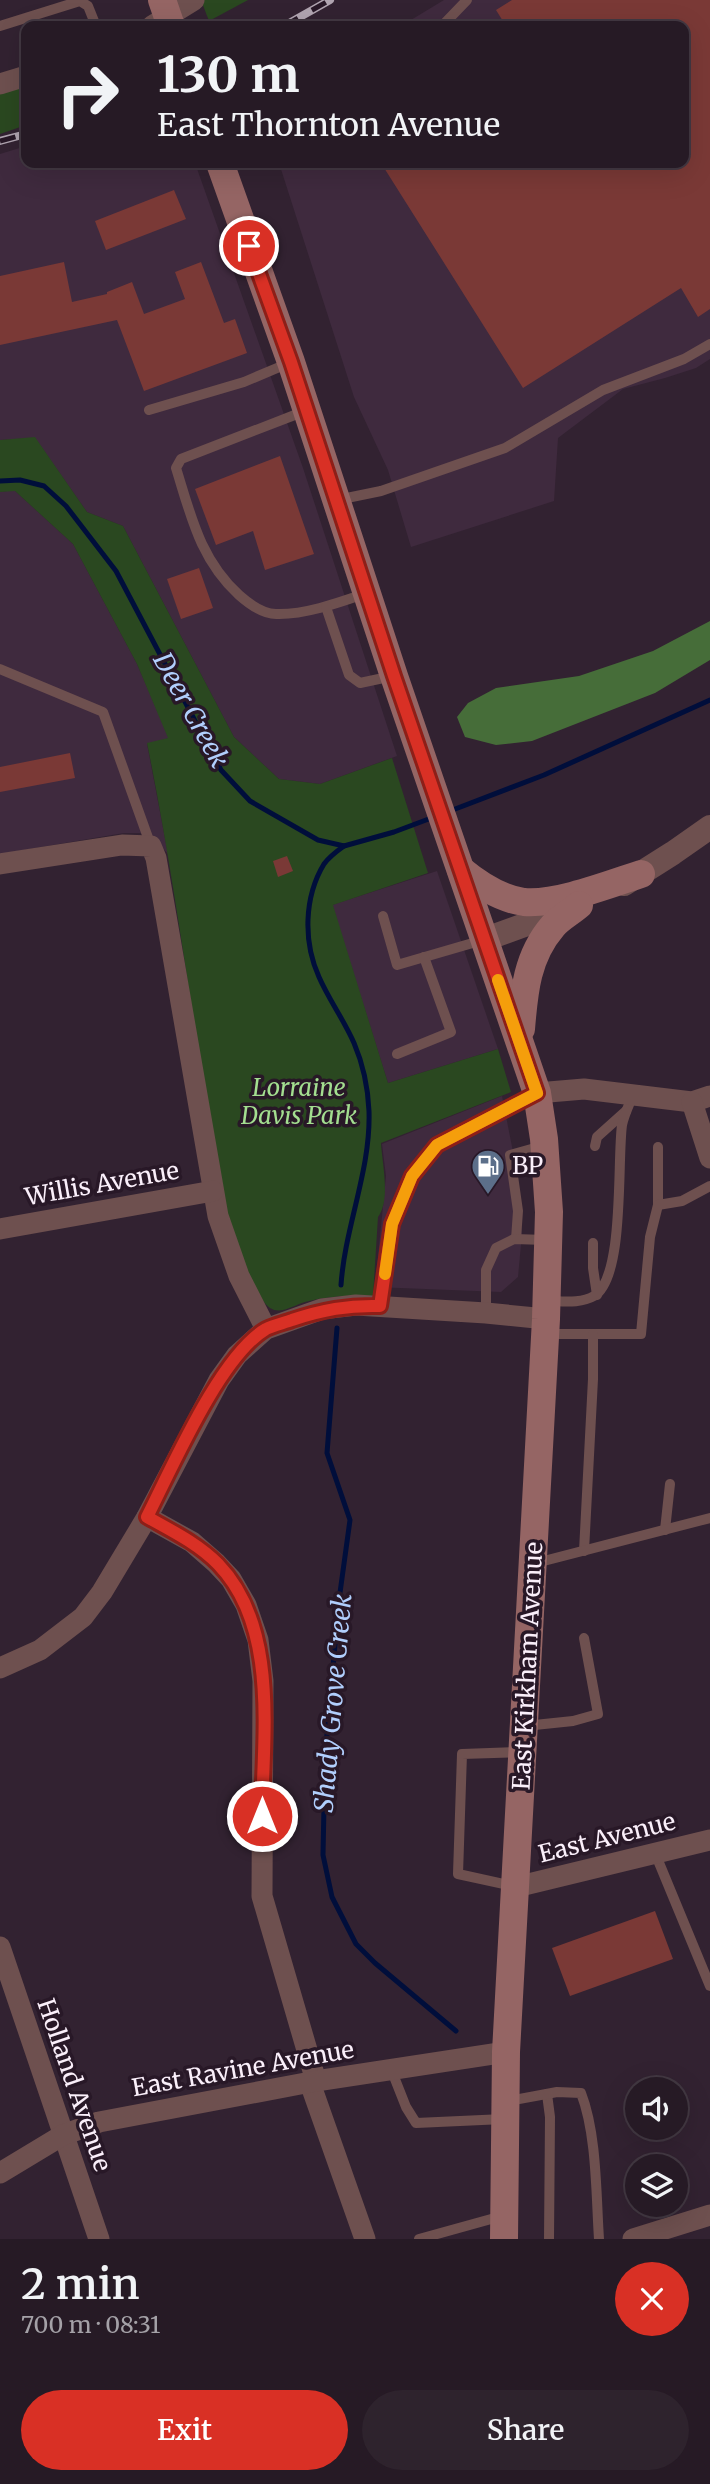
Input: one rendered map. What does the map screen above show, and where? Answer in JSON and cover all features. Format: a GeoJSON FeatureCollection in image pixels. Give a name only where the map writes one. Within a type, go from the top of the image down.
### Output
{"type":"FeatureCollection","features":[{"type":"Feature","properties":{"kind":"main road","name":"East Kirkham Avenue"},"geometry":{"type":"LineString","coordinates":[[222,168],[291,362],[483,940],[520,1039],[537,1093],[545,1146],[549,1212],[546,1318],[506,2052],[504,2227]]}},
{"type":"Feature","properties":{"kind":"main road"},"geometry":{"type":"LineString","coordinates":[[456,858],[476,883],[524,902],[579,894],[641,874]]}},
{"type":"Feature","properties":{"kind":"main road"},"geometry":{"type":"LineString","coordinates":[[520,1039],[525,980],[534,954],[554,925],[579,905]]}},
{"type":"Feature","properties":{"kind":"street"},"geometry":{"type":"LineString","coordinates":[[163,17],[194,0]]}},
{"type":"Feature","properties":{"kind":"street"},"geometry":{"type":"LineString","coordinates":[[0,84],[21,78]]}},
{"type":"Feature","properties":{"kind":"street"},"geometry":{"type":"LineString","coordinates":[[483,940],[579,905],[641,874],[710,827]]}},
{"type":"Feature","properties":{"kind":"street"},"geometry":{"type":"LineString","coordinates":[[0,864],[122,845],[151,846],[156,859],[212,1191],[227,1247],[266,1329]]}},
{"type":"Feature","properties":{"kind":"street"},"geometry":{"type":"LineString","coordinates":[[537,1093],[584,1089],[629,1103],[701,1099],[710,1158]]}},
{"type":"Feature","properties":{"kind":"street","name":"Willis Avenue"},"geometry":{"type":"LineString","coordinates":[[0,1229],[212,1191]]}},
{"type":"Feature","properties":{"kind":"street"},"geometry":{"type":"LineString","coordinates":[[0,1668],[40,1650],[83,1617],[102,1592],[147,1517],[219,1380],[237,1355],[266,1329],[322,1310],[356,1305],[546,1318]]}},
{"type":"Feature","properties":{"kind":"street"},"geometry":{"type":"LineString","coordinates":[[147,1517],[192,1542],[231,1579],[246,1605],[258,1640],[263,1681],[262,1896],[313,2082],[365,2239]]}},
{"type":"Feature","properties":{"kind":"street","name":"East Avenue"},"geometry":{"type":"LineString","coordinates":[[516,1887],[710,1840]]}},
{"type":"Feature","properties":{"kind":"street","name":"Holland Avenue"},"geometry":{"type":"LineString","coordinates":[[0,1947],[99,2239]]}},
{"type":"Feature","properties":{"kind":"street","name":"East Ravine Avenue"},"geometry":{"type":"LineString","coordinates":[[0,2173],[63,2135],[99,2122],[313,2082],[506,2052]]}},
{"type":"Feature","properties":{"kind":"street"},"geometry":{"type":"LineString","coordinates":[[633,2239],[710,2215]]}},
{"type":"Feature","properties":{"kind":"lane"},"geometry":{"type":"LineString","coordinates":[[447,21],[467,0]]}},
{"type":"Feature","properties":{"kind":"lane"},"geometry":{"type":"LineString","coordinates":[[0,26],[80,1],[87,3],[94,21]]}},
{"type":"Feature","properties":{"kind":"lane"},"geometry":{"type":"LineString","coordinates":[[337,500],[382,491],[505,448],[603,390],[684,359],[710,344]]}},
{"type":"Feature","properties":{"kind":"lane"},"geometry":{"type":"LineString","coordinates":[[149,410],[244,382],[291,362]]}},
{"type":"Feature","properties":{"kind":"lane"},"geometry":{"type":"LineString","coordinates":[[307,410],[181,458],[176,468],[199,542],[222,580],[250,605],[274,615],[326,607],[367,593]]}},
{"type":"Feature","properties":{"kind":"lane"},"geometry":{"type":"LineString","coordinates":[[326,607],[349,675],[360,683],[394,676]]}},
{"type":"Feature","properties":{"kind":"lane"},"geometry":{"type":"LineString","coordinates":[[0,668],[103,712],[151,846]]}},
{"type":"Feature","properties":{"kind":"lane"},"geometry":{"type":"LineString","coordinates":[[383,916],[397,965],[483,940]]}},
{"type":"Feature","properties":{"kind":"lane"},"geometry":{"type":"LineString","coordinates":[[397,1054],[451,1032],[424,957]]}},
{"type":"Feature","properties":{"kind":"lane"},"geometry":{"type":"LineString","coordinates":[[380,1306],[392,1224],[412,1176],[437,1145],[537,1093]]}},
{"type":"Feature","properties":{"kind":"lane"},"geometry":{"type":"LineString","coordinates":[[595,1146],[597,1138],[629,1103]]}},
{"type":"Feature","properties":{"kind":"lane"},"geometry":{"type":"LineString","coordinates":[[546,1318],[597,1295],[605,1285],[612,1262],[622,1124],[629,1103]]}},
{"type":"Feature","properties":{"kind":"lane"},"geometry":{"type":"LineString","coordinates":[[516,1239],[518,1211],[510,1155],[545,1146]]}},
{"type":"Feature","properties":{"kind":"lane"},"geometry":{"type":"LineString","coordinates":[[546,1318],[593,1334],[641,1334],[650,1237],[659,1205],[658,1147]]}},
{"type":"Feature","properties":{"kind":"lane"},"geometry":{"type":"LineString","coordinates":[[659,1205],[682,1201],[710,1186]]}},
{"type":"Feature","properties":{"kind":"lane"},"geometry":{"type":"LineString","coordinates":[[486,1313],[486,1270],[496,1248],[516,1239],[548,1240]]}},
{"type":"Feature","properties":{"kind":"lane"},"geometry":{"type":"LineString","coordinates":[[593,1243],[597,1295]]}},
{"type":"Feature","properties":{"kind":"lane"},"geometry":{"type":"LineString","coordinates":[[584,1550],[593,1334]]}},
{"type":"Feature","properties":{"kind":"lane"},"geometry":{"type":"LineString","coordinates":[[665,1530],[670,1484]]}},
{"type":"Feature","properties":{"kind":"lane"},"geometry":{"type":"LineString","coordinates":[[533,1564],[710,1518]]}},
{"type":"Feature","properties":{"kind":"lane"},"geometry":{"type":"LineString","coordinates":[[516,1887],[458,1874],[462,1754],[524,1739],[598,1714],[583,1638]]}},
{"type":"Feature","properties":{"kind":"lane"},"geometry":{"type":"LineString","coordinates":[[655,1853],[710,1986]]}},
{"type":"Feature","properties":{"kind":"lane"},"geometry":{"type":"LineString","coordinates":[[391,2069],[406,2107],[416,2123],[506,2110],[547,2094],[582,2093],[593,2155],[599,2239]]}},
{"type":"Feature","properties":{"kind":"lane"},"geometry":{"type":"LineString","coordinates":[[547,2094],[550,2117],[549,2239]]}},
{"type":"Feature","properties":{"kind":"lane"},"geometry":{"type":"LineString","coordinates":[[419,2239],[504,2227]]}},
{"type":"Feature","properties":{"kind":"shaded area"},"geometry":{"type":"Polygon","coordinates":[[[444,0],[710,0],[710,359],[696,368],[623,389],[558,438],[554,501],[411,547],[388,470],[354,397],[281,168],[689,168],[689,21],[409,21],[444,0]]]}},
{"type":"Feature","properties":{"kind":"shaded area"},"geometry":{"type":"Polygon","coordinates":[[[21,148],[21,168],[197,168],[303,468],[397,756],[320,784],[279,779],[234,737],[123,526],[87,512],[35,438],[0,440],[0,154],[21,148]]]}},
{"type":"Feature","properties":{"kind":"shaded area"},"geometry":{"type":"Polygon","coordinates":[[[14,490],[73,544],[137,664],[169,738],[147,744],[168,854],[157,841],[140,833],[124,833],[0,854],[0,492],[14,490]]]}},
{"type":"Feature","properties":{"kind":"shaded area"},"geometry":{"type":"Polygon","coordinates":[[[437,871],[498,1049],[388,1083],[332,905],[437,871]]]}},
{"type":"Feature","properties":{"kind":"shaded area"},"geometry":{"type":"Polygon","coordinates":[[[502,1096],[517,1172],[522,1234],[518,1277],[501,1292],[375,1287],[386,1176],[382,1144],[502,1096]]]}},
{"type":"Feature","properties":{"kind":"green space"},"geometry":{"type":"Polygon","coordinates":[[[201,0],[248,0],[209,21],[201,0]]]}},
{"type":"Feature","properties":{"kind":"green space"},"geometry":{"type":"Polygon","coordinates":[[[21,88],[21,127],[0,134],[0,94],[21,88]]]}},
{"type":"Feature","properties":{"kind":"green space","name":"Lorraine Davis Park"},"geometry":{"type":"Polygon","coordinates":[[[35,437],[87,512],[123,526],[234,737],[279,779],[320,784],[392,758],[428,873],[333,905],[388,1083],[498,1049],[511,1092],[381,1143],[385,1191],[378,1217],[373,1296],[330,1297],[274,1310],[259,1294],[242,1258],[231,1228],[218,1168],[147,743],[168,738],[137,664],[73,544],[15,491],[0,492],[0,440],[35,437]]]}},
{"type":"Feature","properties":{"kind":"green space"},"geometry":{"type":"Polygon","coordinates":[[[710,621],[710,660],[655,693],[532,741],[496,745],[465,737],[457,717],[468,703],[496,688],[579,676],[653,651],[710,621]]]}},
{"type":"Feature","properties":{"kind":"building"},"geometry":{"type":"Polygon","coordinates":[[[512,0],[710,0],[710,309],[698,317],[681,288],[523,388],[384,168],[689,168],[689,21],[503,21],[496,10],[512,0]]]}},
{"type":"Feature","properties":{"kind":"building"},"geometry":{"type":"Polygon","coordinates":[[[174,190],[186,219],[106,250],[95,221],[174,190]]]}},
{"type":"Feature","properties":{"kind":"building"},"geometry":{"type":"Polygon","coordinates":[[[64,262],[72,302],[107,294],[132,282],[144,314],[185,299],[175,272],[201,262],[224,323],[235,319],[247,353],[144,391],[117,320],[0,345],[0,276],[64,262]]]}},
{"type":"Feature","properties":{"kind":"building"},"geometry":{"type":"Polygon","coordinates":[[[280,456],[314,554],[265,570],[253,531],[216,545],[195,489],[280,456]]]}},
{"type":"Feature","properties":{"kind":"building"},"geometry":{"type":"Polygon","coordinates":[[[199,568],[213,608],[181,619],[167,579],[199,568]]]}},
{"type":"Feature","properties":{"kind":"building"},"geometry":{"type":"Polygon","coordinates":[[[70,753],[75,778],[0,792],[0,767],[70,753]]]}},
{"type":"Feature","properties":{"kind":"building"},"geometry":{"type":"Polygon","coordinates":[[[287,856],[293,871],[278,877],[273,861],[287,856]]]}},
{"type":"Feature","properties":{"kind":"building"},"geometry":{"type":"Polygon","coordinates":[[[655,1911],[673,1959],[570,1996],[552,1948],[655,1911]]]}},
{"type":"Feature","properties":{"kind":"waterway","name":"Deer Creek"},"geometry":{"type":"LineString","coordinates":[[0,481],[20,480],[44,486],[66,506],[116,571],[221,770],[250,801],[318,840],[344,846],[434,817]]}},
{"type":"Feature","properties":{"kind":"waterway","name":"Deer Creek"},"geometry":{"type":"LineString","coordinates":[[450,811],[544,775],[710,700]]}},
{"type":"Feature","properties":{"kind":"waterway","name":"Shady Grove Creek"},"geometry":{"type":"LineString","coordinates":[[341,1285],[347,1241],[366,1155],[369,1111],[357,1051],[314,963],[308,920],[317,877],[326,861],[344,846]]}},
{"type":"Feature","properties":{"kind":"waterway","name":"Shady Grove Creek"},"geometry":{"type":"LineString","coordinates":[[337,1328],[327,1453],[350,1520],[339,1600],[325,1757],[323,1855],[332,1897],[356,1944],[456,2031]]}},
{"type":"Feature","properties":{"kind":"railway"},"geometry":{"type":"LineString","coordinates":[[293,21],[330,0]]}},
{"type":"Feature","properties":{"kind":"railway"},"geometry":{"type":"LineString","coordinates":[[0,141],[21,135]]}},
{"type":"Feature","properties":{"kind":"slow traffic"},"geometry":{"type":"LineString","coordinates":[[385,1274],[392,1224],[412,1176],[437,1145],[537,1093],[498,980]]}},
{"type":"Feature","properties":{"kind":"place","name":"BP"},"geometry":{"type":"Point","coordinates":[488,1196]}},
{"type":"Feature","properties":{"kind":"route"},"geometry":{"type":"LineString","coordinates":[[249,246],[291,362],[394,676],[537,1093],[437,1145],[412,1176],[392,1224],[380,1306],[356,1305],[322,1310],[266,1329],[237,1355],[205,1404],[147,1517],[192,1542],[216,1563],[231,1579],[246,1605],[258,1640],[263,1681],[262,1816]]}}]}
